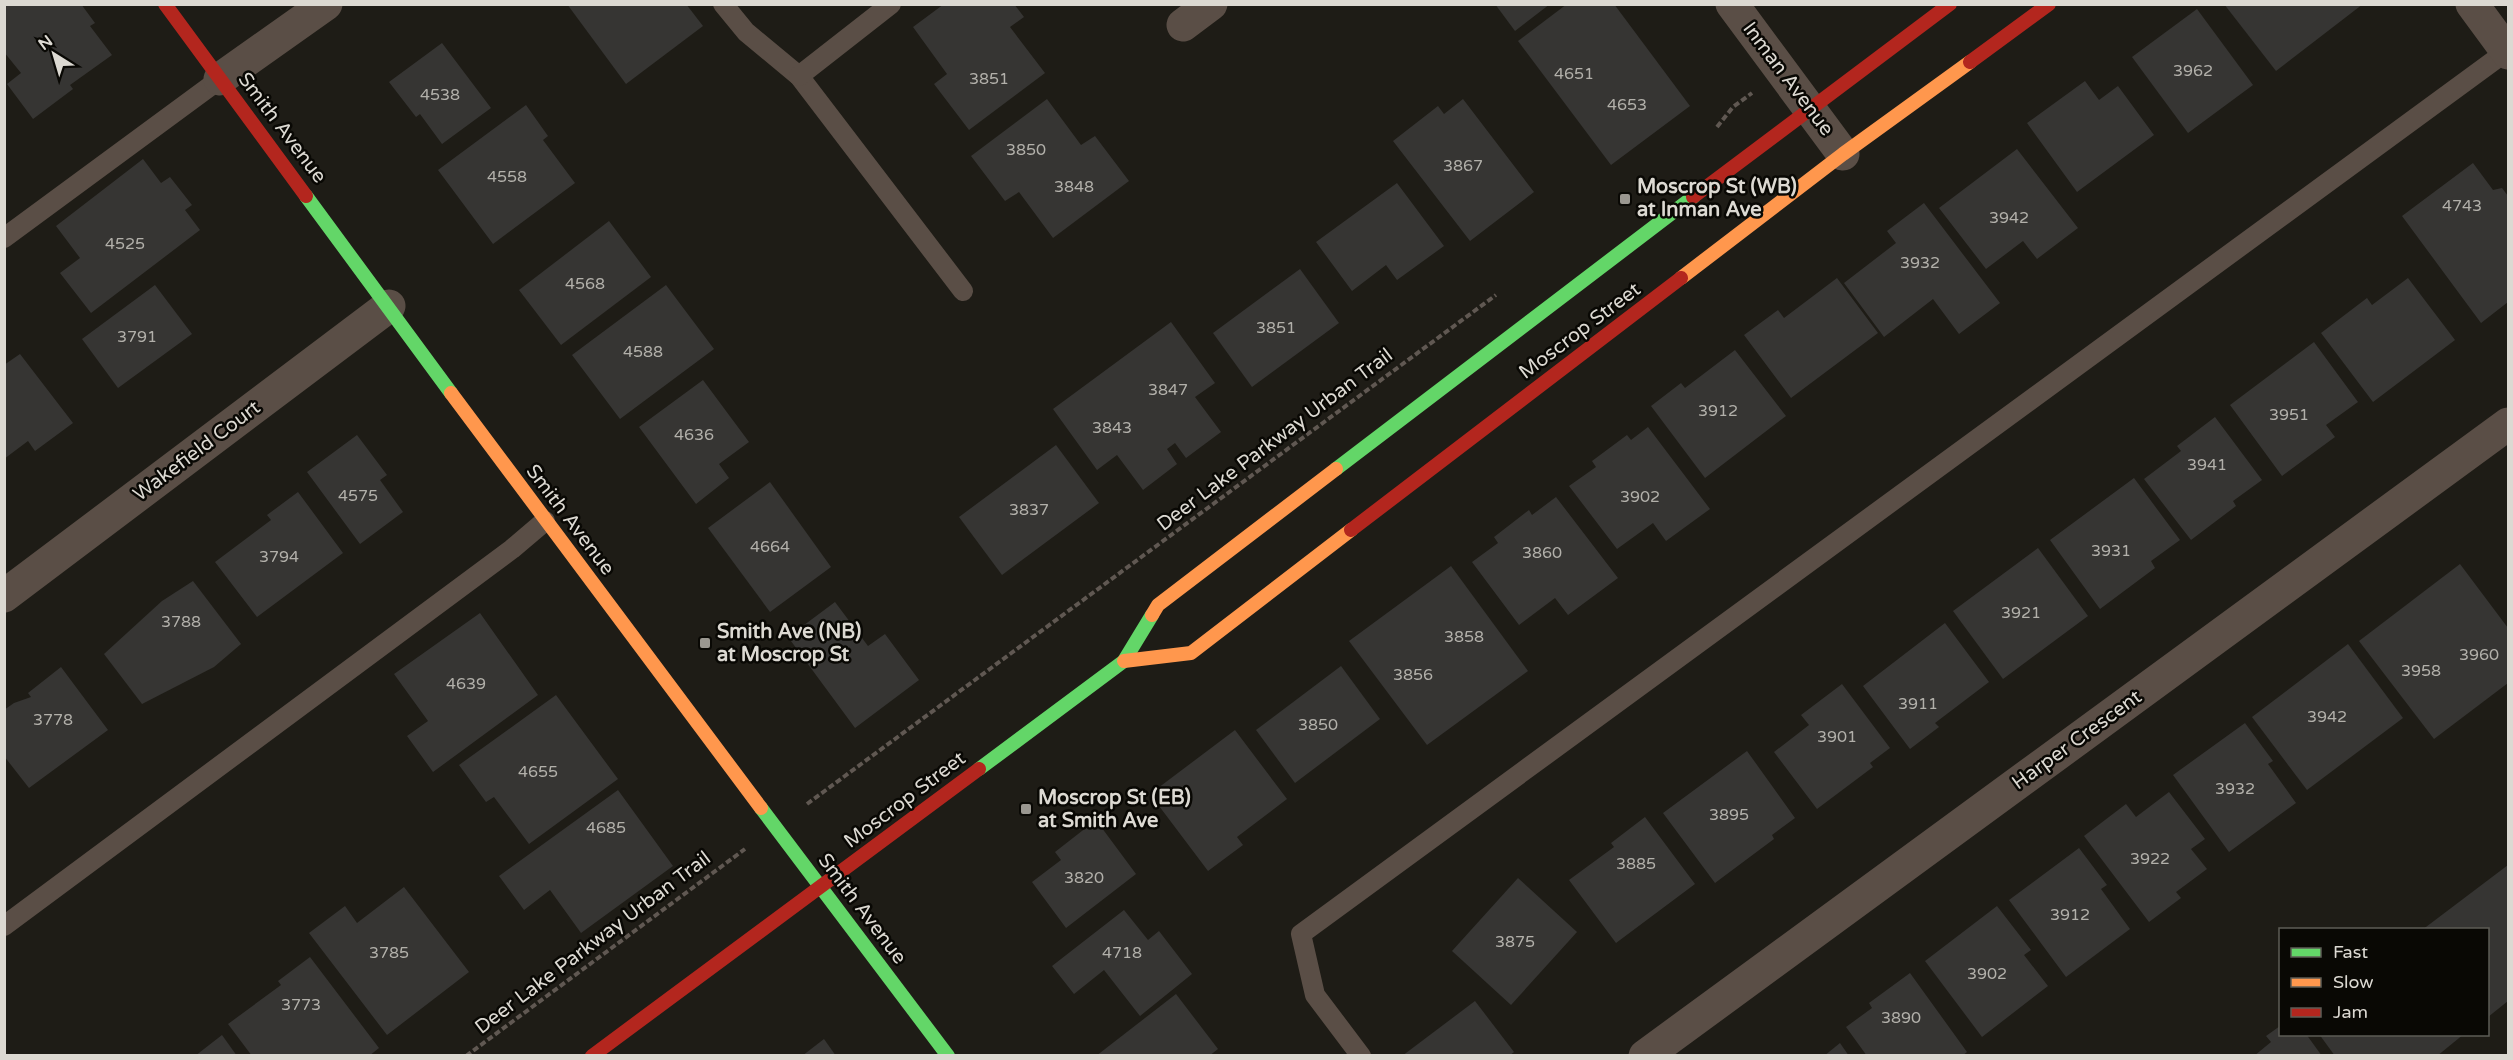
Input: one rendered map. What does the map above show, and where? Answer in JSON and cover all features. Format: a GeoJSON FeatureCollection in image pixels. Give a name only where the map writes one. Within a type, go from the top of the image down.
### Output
{"type":"FeatureCollection","features":[{"type":"Feature","properties":{"kind":"street","name":"Smith Avenue"},"geometry":{"type":"LineString","coordinates":[[165,4],[546,521],[948,1056]]}},
{"type":"Feature","properties":{"kind":"street"},"geometry":{"type":"LineString","coordinates":[[220,79],[326,4]]}},
{"type":"Feature","properties":{"kind":"street"},"geometry":{"type":"LineString","coordinates":[[1184,25],[1211,4]]}},
{"type":"Feature","properties":{"kind":"street","name":"Inman Avenue"},"geometry":{"type":"LineString","coordinates":[[1732,4],[1843,154]]}},
{"type":"Feature","properties":{"kind":"street","name":"Moscrop Street"},"geometry":{"type":"LineString","coordinates":[[592,1056],[1124,661],[1158,605],[1950,4]]}},
{"type":"Feature","properties":{"kind":"street","name":"Moscrop Street"},"geometry":{"type":"LineString","coordinates":[[1124,661],[1191,653],[1843,154],[2049,4]]}},
{"type":"Feature","properties":{"kind":"street"},"geometry":{"type":"LineString","coordinates":[[2472,4],[2508,52]]}},
{"type":"Feature","properties":{"kind":"street","name":"Wakefield Court"},"geometry":{"type":"LineString","coordinates":[[4,596],[389,306]]}},
{"type":"Feature","properties":{"kind":"street","name":"Harper Crescent"},"geometry":{"type":"LineString","coordinates":[[1645,1056],[2508,424]]}},
{"type":"Feature","properties":{"kind":"lane"},"geometry":{"type":"LineString","coordinates":[[723,4],[746,32],[799,76],[963,291]]}},
{"type":"Feature","properties":{"kind":"lane"},"geometry":{"type":"LineString","coordinates":[[799,76],[891,4]]}},
{"type":"Feature","properties":{"kind":"lane"},"geometry":{"type":"LineString","coordinates":[[1361,1056],[1315,995],[1301,934],[2508,52]]}},
{"type":"Feature","properties":{"kind":"lane"},"geometry":{"type":"LineString","coordinates":[[4,238],[220,79]]}},
{"type":"Feature","properties":{"kind":"lane"},"geometry":{"type":"LineString","coordinates":[[4,926],[503,556],[546,521]]}},
{"type":"Feature","properties":{"kind":"path"},"geometry":{"type":"LineString","coordinates":[[1715,130],[1733,106],[1744,98]]}},
{"type":"Feature","properties":{"kind":"path","name":"Deer Lake Parkway Urban Trail"},"geometry":{"type":"LineString","coordinates":[[816,797],[1502,290]]}},
{"type":"Feature","properties":{"kind":"path","name":"Deer Lake Parkway Urban Trail"},"geometry":{"type":"LineString","coordinates":[[466,1056],[738,854]]}},
{"type":"Feature","properties":{"kind":"building"},"geometry":{"type":"Polygon","coordinates":[[[4,4],[81,4],[95,23],[90,26],[112,55],[70,85],[73,89],[33,119],[7,84],[21,73],[4,52],[4,4]]]}},
{"type":"Feature","properties":{"kind":"building"},"geometry":{"type":"Polygon","coordinates":[[[567,4],[686,4],[703,26],[626,84],[567,4]]]}},
{"type":"Feature","properties":{"kind":"building"},"geometry":{"type":"Polygon","coordinates":[[[944,4],[1014,4],[1024,17],[1010,27],[1045,73],[969,130],[934,84],[947,74],[913,27],[944,4]]]}},
{"type":"Feature","properties":{"kind":"building"},"geometry":{"type":"Polygon","coordinates":[[[1495,4],[1550,4],[1515,31],[1495,4]]]}},
{"type":"Feature","properties":{"kind":"building"},"geometry":{"type":"Polygon","coordinates":[[[1567,4],[1614,4],[1690,106],[1611,165],[1518,41],[1567,4]]]}},
{"type":"Feature","properties":{"kind":"building"},"geometry":{"type":"Polygon","coordinates":[[[2224,4],[2363,4],[2276,71],[2224,4]]]}},
{"type":"Feature","properties":{"kind":"building"},"geometry":{"type":"Polygon","coordinates":[[[2197,9],[2253,85],[2188,133],[2132,57],[2197,9]]]}},
{"type":"Feature","properties":{"kind":"building"},"geometry":{"type":"Polygon","coordinates":[[[442,43],[491,108],[442,144],[420,114],[416,117],[389,82],[442,43]]]}},
{"type":"Feature","properties":{"kind":"building"},"geometry":{"type":"Polygon","coordinates":[[[2085,81],[2099,100],[2118,86],[2154,135],[2077,192],[2027,123],[2085,81]]]}},
{"type":"Feature","properties":{"kind":"building"},"geometry":{"type":"Polygon","coordinates":[[[1047,99],[1081,145],[1095,136],[1129,181],[1053,238],[1019,192],[1005,201],[971,156],[1047,99]]]}},
{"type":"Feature","properties":{"kind":"building"},"geometry":{"type":"Polygon","coordinates":[[[1463,99],[1534,192],[1470,241],[1393,141],[1438,106],[1444,114],[1463,99]]]}},
{"type":"Feature","properties":{"kind":"building"},"geometry":{"type":"Polygon","coordinates":[[[526,105],[548,136],[543,140],[575,183],[493,244],[438,170],[526,105]]]}},
{"type":"Feature","properties":{"kind":"building"},"geometry":{"type":"Polygon","coordinates":[[[2017,149],[2078,228],[2037,259],[2023,241],[1986,269],[1939,208],[2017,149]]]}},
{"type":"Feature","properties":{"kind":"building"},"geometry":{"type":"Polygon","coordinates":[[[143,159],[161,183],[170,177],[192,205],[185,210],[200,230],[91,313],[60,273],[80,258],[56,226],[143,159]]]}},
{"type":"Feature","properties":{"kind":"building"},"geometry":{"type":"Polygon","coordinates":[[[2473,163],[2493,190],[2502,188],[2508,196],[2508,302],[2481,323],[2402,216],[2473,163]]]}},
{"type":"Feature","properties":{"kind":"building"},"geometry":{"type":"Polygon","coordinates":[[[1397,183],[1444,246],[1397,280],[1386,265],[1352,291],[1316,242],[1397,183]]]}},
{"type":"Feature","properties":{"kind":"building"},"geometry":{"type":"Polygon","coordinates":[[[1924,203],[2000,303],[1959,334],[1933,299],[1884,337],[1844,283],[1896,243],[1887,231],[1924,203]]]}},
{"type":"Feature","properties":{"kind":"building"},"geometry":{"type":"Polygon","coordinates":[[[609,221],[651,277],[561,345],[519,290],[609,221]]]}},
{"type":"Feature","properties":{"kind":"building"},"geometry":{"type":"Polygon","coordinates":[[[1300,269],[1339,323],[1252,387],[1213,333],[1300,269]]]}},
{"type":"Feature","properties":{"kind":"building"},"geometry":{"type":"Polygon","coordinates":[[[1837,278],[1878,333],[1791,398],[1744,335],[1778,310],[1784,318],[1837,278]]]}},
{"type":"Feature","properties":{"kind":"building"},"geometry":{"type":"Polygon","coordinates":[[[2408,278],[2455,340],[2373,402],[2321,333],[2367,298],[2372,305],[2408,278]]]}},
{"type":"Feature","properties":{"kind":"building"},"geometry":{"type":"Polygon","coordinates":[[[155,285],[192,334],[118,388],[82,339],[155,285]]]}},
{"type":"Feature","properties":{"kind":"building"},"geometry":{"type":"Polygon","coordinates":[[[666,285],[714,349],[620,419],[572,355],[666,285]]]}},
{"type":"Feature","properties":{"kind":"building"},"geometry":{"type":"Polygon","coordinates":[[[1171,322],[1215,383],[1195,397],[1221,432],[1186,458],[1175,443],[1167,449],[1177,464],[1143,490],[1117,455],[1097,470],[1053,409],[1171,322]]]}},
{"type":"Feature","properties":{"kind":"building"},"geometry":{"type":"Polygon","coordinates":[[[2314,342],[2358,402],[2326,425],[2335,437],[2282,476],[2230,405],[2314,342]]]}},
{"type":"Feature","properties":{"kind":"building"},"geometry":{"type":"Polygon","coordinates":[[[1735,350],[1786,416],[1705,478],[1651,406],[1681,383],[1685,388],[1735,350]]]}},
{"type":"Feature","properties":{"kind":"building"},"geometry":{"type":"Polygon","coordinates":[[[20,354],[73,423],[35,451],[28,441],[4,459],[4,365],[20,354]]]}},
{"type":"Feature","properties":{"kind":"building"},"geometry":{"type":"Polygon","coordinates":[[[703,380],[749,442],[719,464],[729,478],[696,504],[639,427],[703,380]]]}},
{"type":"Feature","properties":{"kind":"building"},"geometry":{"type":"Polygon","coordinates":[[[2215,417],[2262,480],[2233,501],[2236,506],[2191,540],[2144,479],[2181,451],[2177,446],[2215,417]]]}},
{"type":"Feature","properties":{"kind":"building"},"geometry":{"type":"Polygon","coordinates":[[[1648,427],[1710,509],[1666,541],[1653,523],[1617,549],[1569,486],[1596,467],[1592,461],[1627,435],[1631,440],[1648,427]]]}},
{"type":"Feature","properties":{"kind":"building"},"geometry":{"type":"Polygon","coordinates":[[[357,435],[387,475],[380,480],[403,512],[360,544],[307,472],[357,435]]]}},
{"type":"Feature","properties":{"kind":"building"},"geometry":{"type":"Polygon","coordinates":[[[1056,445],[1099,503],[1002,575],[959,517],[1056,445]]]}},
{"type":"Feature","properties":{"kind":"building"},"geometry":{"type":"Polygon","coordinates":[[[2134,478],[2180,540],[2151,561],[2155,568],[2100,609],[2050,540],[2134,478]]]}},
{"type":"Feature","properties":{"kind":"building"},"geometry":{"type":"Polygon","coordinates":[[[770,482],[831,567],[770,612],[708,528],[770,482]]]}},
{"type":"Feature","properties":{"kind":"building"},"geometry":{"type":"Polygon","coordinates":[[[298,492],[343,553],[257,617],[215,562],[271,520],[267,515],[298,492]]]}},
{"type":"Feature","properties":{"kind":"building"},"geometry":{"type":"Polygon","coordinates":[[[1556,497],[1618,578],[1568,615],[1555,598],[1519,625],[1472,562],[1498,543],[1494,537],[1529,510],[1532,515],[1556,497]]]}},
{"type":"Feature","properties":{"kind":"building"},"geometry":{"type":"Polygon","coordinates":[[[2038,548],[2088,616],[2003,679],[1953,611],[2038,548]]]}},
{"type":"Feature","properties":{"kind":"building"},"geometry":{"type":"Polygon","coordinates":[[[2460,564],[2508,628],[2508,683],[2434,739],[2359,641],[2460,564]]]}},
{"type":"Feature","properties":{"kind":"building"},"geometry":{"type":"Polygon","coordinates":[[[1451,566],[1528,671],[1427,745],[1349,641],[1451,566]]]}},
{"type":"Feature","properties":{"kind":"building"},"geometry":{"type":"Polygon","coordinates":[[[193,581],[241,644],[214,667],[142,704],[104,654],[162,601],[193,581]]]}},
{"type":"Feature","properties":{"kind":"building"},"geometry":{"type":"Polygon","coordinates":[[[835,602],[868,646],[885,634],[919,680],[855,728],[788,637],[835,602]]]}},
{"type":"Feature","properties":{"kind":"building"},"geometry":{"type":"Polygon","coordinates":[[[480,613],[538,695],[433,772],[407,736],[428,721],[394,674],[480,613]]]}},
{"type":"Feature","properties":{"kind":"building"},"geometry":{"type":"Polygon","coordinates":[[[1945,623],[1989,682],[1935,723],[1939,727],[1910,749],[1863,686],[1945,623]]]}},
{"type":"Feature","properties":{"kind":"building"},"geometry":{"type":"Polygon","coordinates":[[[2348,644],[2403,718],[2307,790],[2252,717],[2348,644]]]}},
{"type":"Feature","properties":{"kind":"building"},"geometry":{"type":"Polygon","coordinates":[[[1341,666],[1380,719],[1295,783],[1256,730],[1341,666]]]}},
{"type":"Feature","properties":{"kind":"building"},"geometry":{"type":"Polygon","coordinates":[[[61,667],[108,730],[29,788],[4,756],[4,710],[14,703],[31,697],[28,693],[61,667]]]}},
{"type":"Feature","properties":{"kind":"building"},"geometry":{"type":"Polygon","coordinates":[[[1842,684],[1890,748],[1870,763],[1873,767],[1817,809],[1774,752],[1809,725],[1801,715],[1842,684]]]}},
{"type":"Feature","properties":{"kind":"building"},"geometry":{"type":"Polygon","coordinates":[[[556,695],[618,779],[529,844],[494,797],[486,802],[459,765],[556,695]]]}},
{"type":"Feature","properties":{"kind":"building"},"geometry":{"type":"Polygon","coordinates":[[[2245,723],[2273,761],[2268,764],[2296,803],[2229,852],[2173,775],[2245,723]]]}},
{"type":"Feature","properties":{"kind":"building"},"geometry":{"type":"Polygon","coordinates":[[[1235,730],[1287,799],[1237,837],[1243,845],[1208,871],[1150,794],[1235,730]]]}},
{"type":"Feature","properties":{"kind":"building"},"geometry":{"type":"Polygon","coordinates":[[[1747,751],[1795,818],[1772,835],[1774,839],[1715,883],[1663,813],[1747,751]]]}},
{"type":"Feature","properties":{"kind":"building"},"geometry":{"type":"Polygon","coordinates":[[[618,790],[673,866],[581,933],[550,890],[524,910],[499,876],[618,790]]]}},
{"type":"Feature","properties":{"kind":"building"},"geometry":{"type":"Polygon","coordinates":[[[2169,792],[2205,839],[2191,849],[2207,869],[2176,892],[2181,898],[2149,922],[2084,836],[2126,804],[2136,817],[2169,792]]]}},
{"type":"Feature","properties":{"kind":"building"},"geometry":{"type":"Polygon","coordinates":[[[1645,817],[1695,884],[1616,943],[1569,880],[1614,847],[1611,843],[1645,817]]]}},
{"type":"Feature","properties":{"kind":"building"},"geometry":{"type":"Polygon","coordinates":[[[1096,820],[1136,874],[1066,928],[1032,882],[1061,860],[1055,852],[1096,820]]]}},
{"type":"Feature","properties":{"kind":"building"},"geometry":{"type":"Polygon","coordinates":[[[2079,848],[2107,885],[2101,889],[2130,929],[2066,977],[2009,900],[2079,848]]]}},
{"type":"Feature","properties":{"kind":"building"},"geometry":{"type":"Polygon","coordinates":[[[2508,865],[2508,1001],[2489,1016],[2489,928],[2425,928],[2508,865]]]}},
{"type":"Feature","properties":{"kind":"building"},"geometry":{"type":"Polygon","coordinates":[[[1518,878],[1577,932],[1511,1005],[1452,951],[1518,878]]]}},
{"type":"Feature","properties":{"kind":"building"},"geometry":{"type":"Polygon","coordinates":[[[404,887],[469,972],[387,1035],[309,933],[345,906],[357,923],[404,887]]]}},
{"type":"Feature","properties":{"kind":"building"},"geometry":{"type":"Polygon","coordinates":[[[1997,906],[2031,950],[2024,955],[2048,986],[1982,1037],[1925,961],[1997,906]]]}},
{"type":"Feature","properties":{"kind":"building"},"geometry":{"type":"Polygon","coordinates":[[[1124,910],[1148,940],[1159,931],[1192,974],[1140,1016],[1104,970],[1074,994],[1052,966],[1124,910]]]}},
{"type":"Feature","properties":{"kind":"building"},"geometry":{"type":"Polygon","coordinates":[[[310,957],[379,1048],[369,1056],[252,1056],[228,1024],[281,985],[278,981],[310,957]]]}},
{"type":"Feature","properties":{"kind":"building"},"geometry":{"type":"Polygon","coordinates":[[[1910,973],[1967,1052],[1962,1056],[1867,1056],[1846,1027],[1872,1008],[1869,1003],[1910,973]]]}},
{"type":"Feature","properties":{"kind":"building"},"geometry":{"type":"Polygon","coordinates":[[[1176,994],[1218,1049],[1209,1056],[1096,1056],[1176,994]]]}},
{"type":"Feature","properties":{"kind":"building"},"geometry":{"type":"Polygon","coordinates":[[[1475,1001],[1514,1052],[1509,1056],[1402,1056],[1475,1001]]]}},
{"type":"Feature","properties":{"kind":"building"},"geometry":{"type":"Polygon","coordinates":[[[2279,1027],[2279,1036],[2307,1036],[2322,1056],[2254,1056],[2271,1042],[2266,1036],[2279,1027]]]}},
{"type":"Feature","properties":{"kind":"building"},"geometry":{"type":"Polygon","coordinates":[[[222,1035],[237,1056],[195,1056],[222,1035]]]}},
{"type":"Feature","properties":{"kind":"building"},"geometry":{"type":"Polygon","coordinates":[[[2320,1036],[2462,1036],[2437,1056],[2335,1056],[2320,1036]]]}},
{"type":"Feature","properties":{"kind":"building"},"geometry":{"type":"Polygon","coordinates":[[[824,1039],[836,1056],[802,1056],[824,1039]]]}},
{"type":"Feature","properties":{"kind":"building"},"geometry":{"type":"Polygon","coordinates":[[[1840,1043],[1849,1056],[1824,1056],[1840,1043]]]}},
{"type":"Feature","properties":{"kind":"traffic: fast"},"geometry":{"type":"LineString","coordinates":[[306,196],[451,393]]}},
{"type":"Feature","properties":{"kind":"traffic: fast"},"geometry":{"type":"LineString","coordinates":[[1336,469],[1693,197]]}},
{"type":"Feature","properties":{"kind":"traffic: fast"},"geometry":{"type":"LineString","coordinates":[[979,769],[1124,661],[1152,615]]}},
{"type":"Feature","properties":{"kind":"traffic: fast"},"geometry":{"type":"LineString","coordinates":[[761,808],[948,1056]]}},
{"type":"Feature","properties":{"kind":"traffic: slow"},"geometry":{"type":"LineString","coordinates":[[1681,278],[1843,154],[1970,62]]}},
{"type":"Feature","properties":{"kind":"traffic: slow"},"geometry":{"type":"LineString","coordinates":[[451,393],[761,808]]}},
{"type":"Feature","properties":{"kind":"traffic: slow"},"geometry":{"type":"LineString","coordinates":[[1152,615],[1158,605],[1336,469]]}},
{"type":"Feature","properties":{"kind":"traffic: slow"},"geometry":{"type":"LineString","coordinates":[[1124,661],[1191,653],[1351,530]]}},
{"type":"Feature","properties":{"kind":"traffic: jam"},"geometry":{"type":"LineString","coordinates":[[165,4],[306,196]]}},
{"type":"Feature","properties":{"kind":"traffic: jam"},"geometry":{"type":"LineString","coordinates":[[1693,197],[1950,4]]}},
{"type":"Feature","properties":{"kind":"traffic: jam"},"geometry":{"type":"LineString","coordinates":[[1970,62],[2049,4]]}},
{"type":"Feature","properties":{"kind":"traffic: jam"},"geometry":{"type":"LineString","coordinates":[[1351,530],[1681,278]]}},
{"type":"Feature","properties":{"kind":"traffic: jam"},"geometry":{"type":"LineString","coordinates":[[592,1056],[979,769]]}},
{"type":"Feature","properties":{"kind":"place","name":"Moscrop St (WB) at Inman Ave"},"geometry":{"type":"Point","coordinates":[1625,199]}},
{"type":"Feature","properties":{"kind":"place","name":"Smith Ave (NB) at Moscrop St"},"geometry":{"type":"Point","coordinates":[705,643]}},
{"type":"Feature","properties":{"kind":"place","name":"Moscrop St (EB) at Smith Ave"},"geometry":{"type":"Point","coordinates":[1026,809]}}]}
